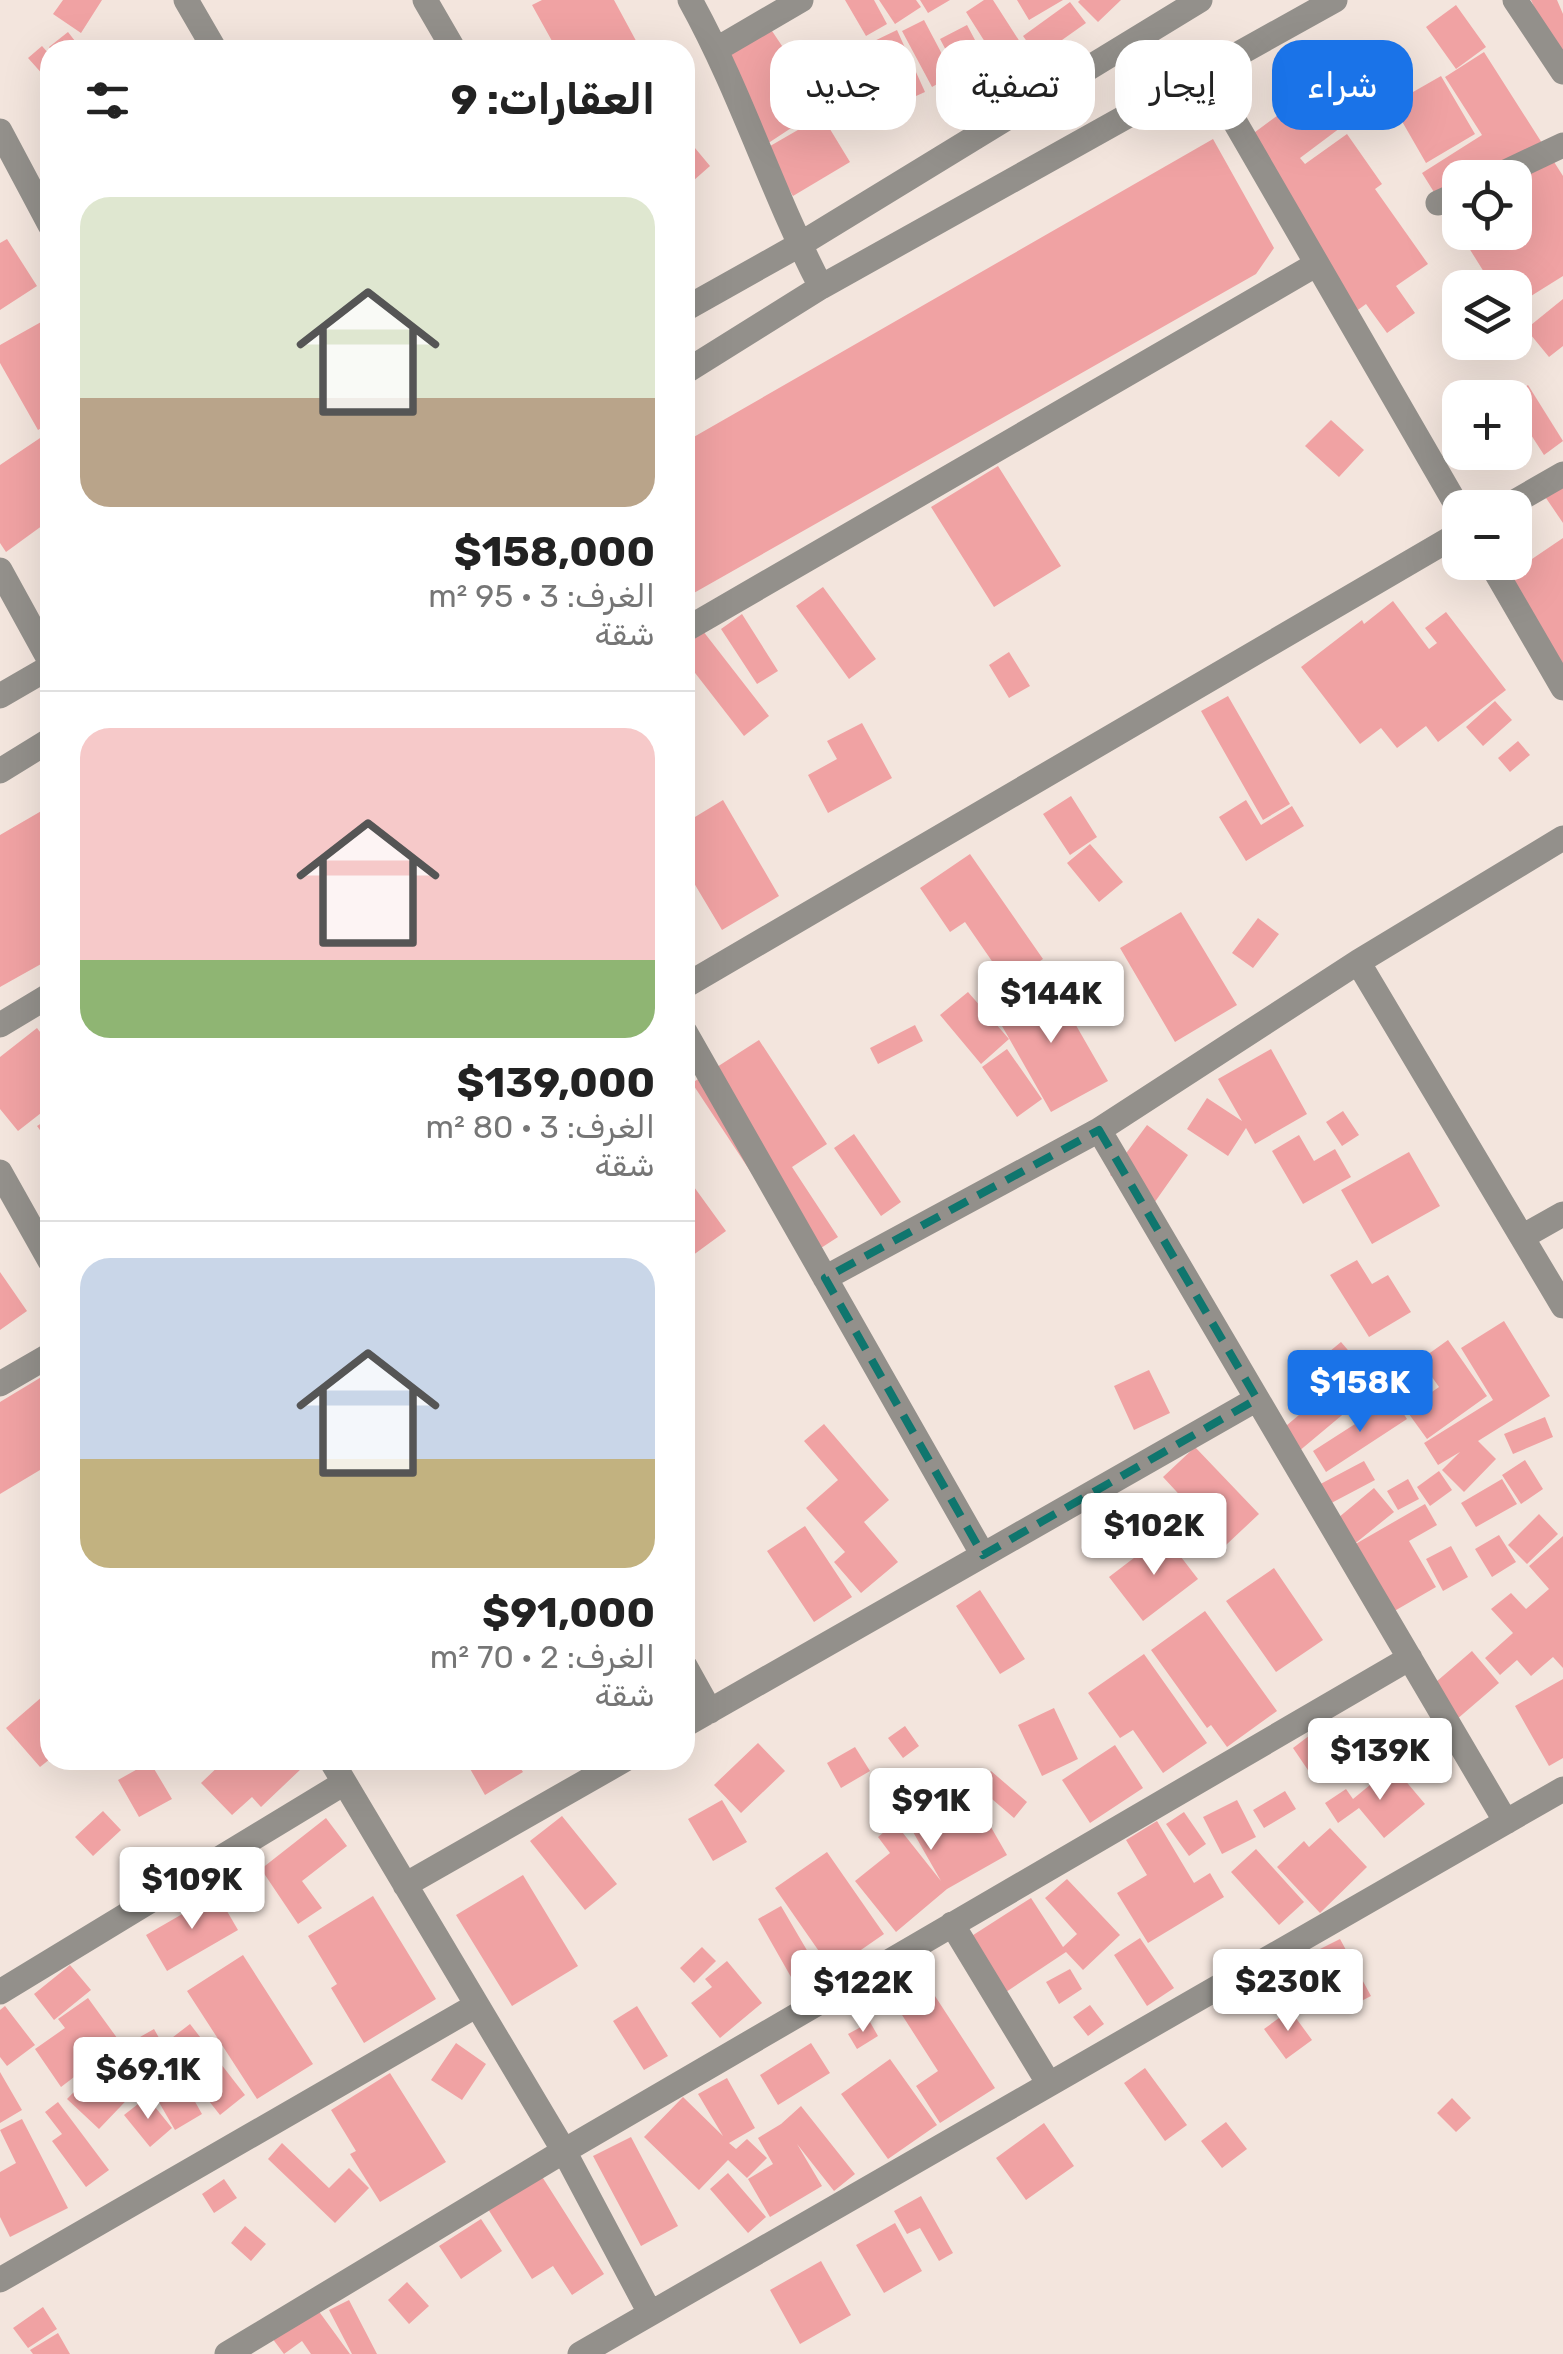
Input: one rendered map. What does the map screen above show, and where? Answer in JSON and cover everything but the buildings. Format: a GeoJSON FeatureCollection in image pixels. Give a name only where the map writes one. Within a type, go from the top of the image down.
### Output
{"type":"FeatureCollection","features":[{"type":"Feature","properties":{"kind":"street"},"geometry":{"type":"LineString","coordinates":[[186,0],[209,40]]}},
{"type":"Feature","properties":{"kind":"street"},"geometry":{"type":"LineString","coordinates":[[425,0],[448,40]]}},
{"type":"Feature","properties":{"kind":"street"},"geometry":{"type":"LineString","coordinates":[[690,0],[717,49],[799,245],[821,287]]}},
{"type":"Feature","properties":{"kind":"street"},"geometry":{"type":"LineString","coordinates":[[717,49],[801,0]]}},
{"type":"Feature","properties":{"kind":"street"},"geometry":{"type":"LineString","coordinates":[[695,303],[799,245],[1200,0]]}},
{"type":"Feature","properties":{"kind":"street"},"geometry":{"type":"LineString","coordinates":[[1252,46],[1334,0]]}},
{"type":"Feature","properties":{"kind":"street"},"geometry":{"type":"LineString","coordinates":[[1516,0],[1563,72]]}},
{"type":"Feature","properties":{"kind":"street"},"geometry":{"type":"LineString","coordinates":[[695,366],[821,287],[1115,123]]}},
{"type":"Feature","properties":{"kind":"street"},"geometry":{"type":"LineString","coordinates":[[1240,130],[1448,490]]}},
{"type":"Feature","properties":{"kind":"street"},"geometry":{"type":"LineString","coordinates":[[0,131],[40,206]]}},
{"type":"Feature","properties":{"kind":"street"},"geometry":{"type":"LineString","coordinates":[[1531,160],[1563,145]]}},
{"type":"Feature","properties":{"kind":"street"},"geometry":{"type":"LineString","coordinates":[[695,624],[1317,264]]}},
{"type":"Feature","properties":{"kind":"street"},"geometry":{"type":"LineString","coordinates":[[1532,492],[1563,474]]}},
{"type":"Feature","properties":{"kind":"street"},"geometry":{"type":"LineString","coordinates":[[695,980],[1442,544]]}},
{"type":"Feature","properties":{"kind":"street"},"geometry":{"type":"LineString","coordinates":[[0,570],[40,645]]}},
{"type":"Feature","properties":{"kind":"street"},"geometry":{"type":"LineString","coordinates":[[1500,580],[1563,688]]}},
{"type":"Feature","properties":{"kind":"street"},"geometry":{"type":"LineString","coordinates":[[0,696],[40,670]]}},
{"type":"Feature","properties":{"kind":"street"},"geometry":{"type":"LineString","coordinates":[[0,771],[40,746]]}},
{"type":"Feature","properties":{"kind":"street"},"geometry":{"type":"LineString","coordinates":[[825,1278],[1099,1130],[1358,962],[1563,838]]}},
{"type":"Feature","properties":{"kind":"street"},"geometry":{"type":"LineString","coordinates":[[1358,962],[1563,1306]]}},
{"type":"Feature","properties":{"kind":"street"},"geometry":{"type":"LineString","coordinates":[[0,1024],[40,1000]]}},
{"type":"Feature","properties":{"kind":"street"},"geometry":{"type":"LineString","coordinates":[[695,1050],[983,1555]]}},
{"type":"Feature","properties":{"kind":"street"},"geometry":{"type":"LineString","coordinates":[[1099,1130],[1506,1822]]}},
{"type":"Feature","properties":{"kind":"street"},"geometry":{"type":"LineString","coordinates":[[0,1172],[40,1243]]}},
{"type":"Feature","properties":{"kind":"street"},"geometry":{"type":"LineString","coordinates":[[1522,1237],[1563,1214]]}},
{"type":"Feature","properties":{"kind":"street"},"geometry":{"type":"LineString","coordinates":[[0,1384],[40,1361]]}},
{"type":"Feature","properties":{"kind":"street"},"geometry":{"type":"LineString","coordinates":[[695,1719],[1257,1398]]}},
{"type":"Feature","properties":{"kind":"street"},"geometry":{"type":"LineString","coordinates":[[227,2354],[564,2151],[1410,1658]]}},
{"type":"Feature","properties":{"kind":"street"},"geometry":{"type":"LineString","coordinates":[[695,1684],[710,1711]]}},
{"type":"Feature","properties":{"kind":"street"},"geometry":{"type":"LineString","coordinates":[[336,1770],[564,2151],[650,2313]]}},
{"type":"Feature","properties":{"kind":"street"},"geometry":{"type":"LineString","coordinates":[[405,1885],[606,1770]]}},
{"type":"Feature","properties":{"kind":"street"},"geometry":{"type":"LineString","coordinates":[[0,1992],[344,1783]]}},
{"type":"Feature","properties":{"kind":"street"},"geometry":{"type":"LineString","coordinates":[[580,2354],[1563,1789]]}},
{"type":"Feature","properties":{"kind":"street"},"geometry":{"type":"LineString","coordinates":[[952,1924],[1049,2084]]}},
{"type":"Feature","properties":{"kind":"street"},"geometry":{"type":"LineString","coordinates":[[0,2280],[477,2005]]}},
{"type":"Feature","properties":{"kind":"highlighted area"},"geometry":{"type":"Polygon","coordinates":[[[1099,1130],[1257,1399],[983,1555],[825,1278],[1099,1130]]]}}]}
